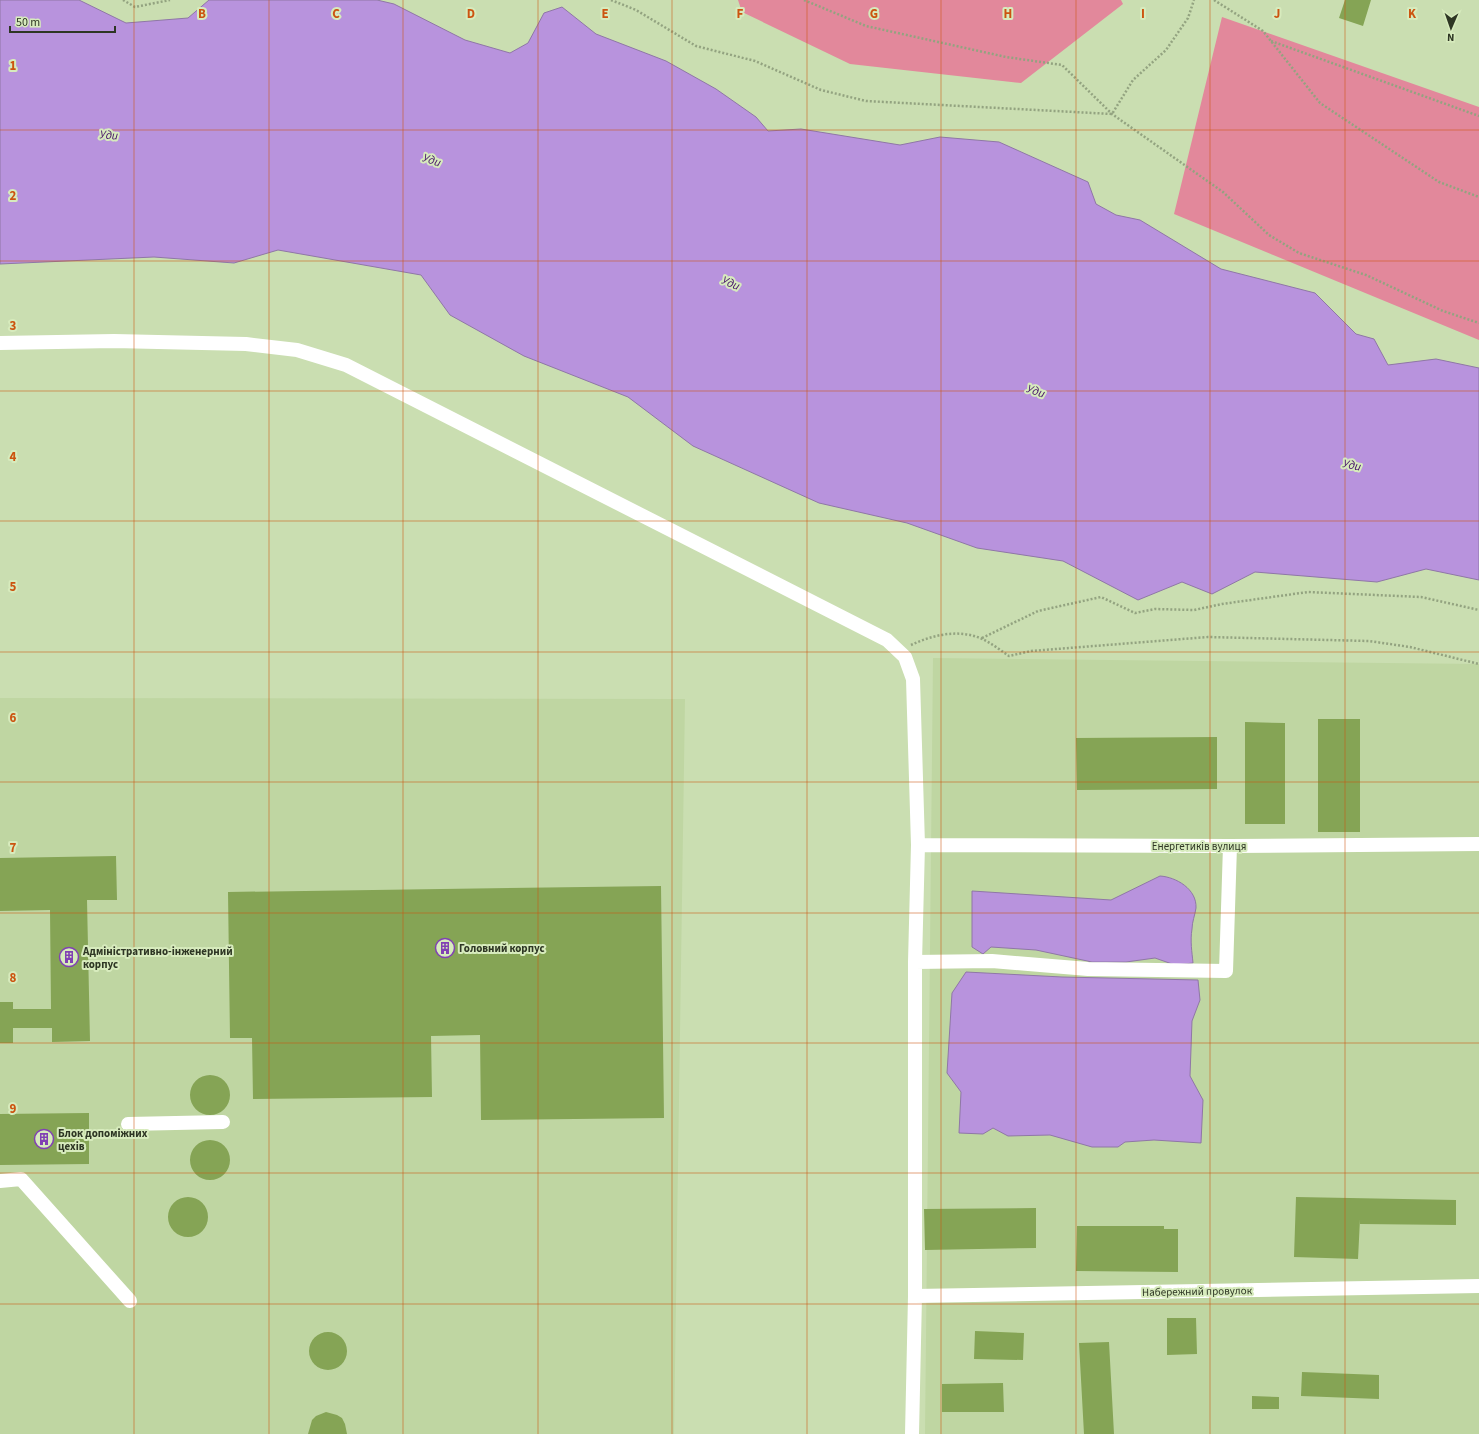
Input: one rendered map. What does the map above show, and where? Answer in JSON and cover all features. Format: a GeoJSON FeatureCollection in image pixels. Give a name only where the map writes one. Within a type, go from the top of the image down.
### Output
{"type":"FeatureCollection","features":[{"type":"Feature","properties":{"kind":"street"},"geometry":{"type":"LineString","coordinates":[[0,343],[114,341],[246,344],[272,346],[322,357],[370,376],[679,533],[886,640],[905,657],[912,679],[918,845],[915,962],[915,1296],[912,1434]]}},
{"type":"Feature","properties":{"kind":"street","name":"Енергетиків вулиця"},"geometry":{"type":"LineString","coordinates":[[918,845],[1230,846],[1479,844]]}},
{"type":"Feature","properties":{"kind":"street"},"geometry":{"type":"LineString","coordinates":[[915,962],[992,961],[1088,969],[1226,971],[1230,846]]}},
{"type":"Feature","properties":{"kind":"street"},"geometry":{"type":"LineString","coordinates":[[128,1124],[223,1122]]}},
{"type":"Feature","properties":{"kind":"street"},"geometry":{"type":"LineString","coordinates":[[0,1181],[21,1179],[130,1301]]}},
{"type":"Feature","properties":{"kind":"street","name":"Набережний провулок"},"geometry":{"type":"LineString","coordinates":[[915,1296],[1479,1286]]}},
{"type":"Feature","properties":{"kind":"path"},"geometry":{"type":"LineString","coordinates":[[123,0],[135,7],[170,0]]}},
{"type":"Feature","properties":{"kind":"path"},"geometry":{"type":"LineString","coordinates":[[611,0],[636,10],[696,46],[755,61],[821,90],[866,101],[1112,114]]}},
{"type":"Feature","properties":{"kind":"path"},"geometry":{"type":"LineString","coordinates":[[804,0],[866,26],[1006,57],[1062,65],[1112,114],[1222,192],[1269,235],[1300,253],[1366,275],[1443,311],[1479,323]]}},
{"type":"Feature","properties":{"kind":"path"},"geometry":{"type":"LineString","coordinates":[[1112,114],[1133,80],[1166,50],[1188,18],[1194,0]]}},
{"type":"Feature","properties":{"kind":"path"},"geometry":{"type":"LineString","coordinates":[[1214,0],[1263,31],[1320,103],[1439,182],[1479,197]]}},
{"type":"Feature","properties":{"kind":"path"},"geometry":{"type":"LineString","coordinates":[[1270,41],[1479,116]]}},
{"type":"Feature","properties":{"kind":"path"},"geometry":{"type":"LineString","coordinates":[[981,638],[1038,611],[1101,597],[1134,613],[1156,609],[1194,610],[1222,604],[1308,592],[1421,597],[1479,610]]}},
{"type":"Feature","properties":{"kind":"path"},"geometry":{"type":"LineString","coordinates":[[898,651],[919,641],[939,635],[965,633],[981,638],[1009,656],[1031,651],[1208,637],[1369,641],[1410,647],[1479,664]]}},
{"type":"Feature","properties":{"kind":"shaded area"},"geometry":{"type":"Polygon","coordinates":[[[738,0],[1121,0],[1123,4],[1021,83],[850,64],[742,12],[738,0]]]}},
{"type":"Feature","properties":{"kind":"shaded area"},"geometry":{"type":"Polygon","coordinates":[[[1222,17],[1479,107],[1479,340],[1174,214],[1222,17]]]}},
{"type":"Feature","properties":{"kind":"shaded area"},"geometry":{"type":"Polygon","coordinates":[[[933,658],[1479,664],[1479,1434],[925,1434],[933,658]]]}},
{"type":"Feature","properties":{"kind":"shaded area"},"geometry":{"type":"Polygon","coordinates":[[[0,698],[685,699],[674,1434],[0,1434],[0,698]]]}},
{"type":"Feature","properties":{"kind":"water","name":"Уди"},"geometry":{"type":"Polygon","coordinates":[[[0,0],[79,0],[126,23],[188,18],[209,0],[377,0],[394,4],[465,40],[510,53],[528,43],[544,13],[562,7],[596,34],[666,61],[716,89],[756,117],[768,131],[801,129],[900,145],[940,137],[999,142],[1088,182],[1096,204],[1116,215],[1140,220],[1221,269],[1315,293],[1356,334],[1374,339],[1388,365],[1436,359],[1479,368],[1479,580],[1426,569],[1377,582],[1255,572],[1212,594],[1182,582],[1138,600],[1063,561],[977,548],[907,523],[819,503],[693,446],[628,397],[524,356],[450,315],[421,275],[278,250],[234,263],[154,257],[0,264],[0,0]]]}},
{"type":"Feature","properties":{"kind":"water"},"geometry":{"type":"Polygon","coordinates":[[[1160,876],[1179,882],[1184,885],[1193,895],[1196,908],[1192,924],[1191,938],[1193,963],[1175,965],[1155,958],[1126,962],[1092,962],[1036,950],[991,947],[983,954],[972,947],[972,891],[1111,900],[1160,876]]]}},
{"type":"Feature","properties":{"kind":"water"},"geometry":{"type":"Polygon","coordinates":[[[966,972],[1062,977],[1198,980],[1200,1000],[1192,1021],[1190,1076],[1203,1100],[1201,1143],[1154,1140],[1125,1142],[1118,1147],[1092,1147],[1050,1135],[1008,1136],[993,1128],[983,1134],[959,1133],[961,1092],[947,1073],[952,993],[966,972]]]}},
{"type":"Feature","properties":{"kind":"building"},"geometry":{"type":"Polygon","coordinates":[[[1345,0],[1371,0],[1363,26],[1339,18],[1345,0]]]}},
{"type":"Feature","properties":{"kind":"building"},"geometry":{"type":"Polygon","coordinates":[[[1318,719],[1360,719],[1360,832],[1318,832],[1318,719]]]}},
{"type":"Feature","properties":{"kind":"building"},"geometry":{"type":"Polygon","coordinates":[[[1245,722],[1285,723],[1285,824],[1245,824],[1245,722]]]}},
{"type":"Feature","properties":{"kind":"building"},"geometry":{"type":"Polygon","coordinates":[[[1217,737],[1217,789],[1077,790],[1076,738],[1217,737]]]}},
{"type":"Feature","properties":{"kind":"building","name":"Адміністративно-інженерний корпус"},"geometry":{"type":"Polygon","coordinates":[[[116,856],[117,900],[87,900],[90,1041],[52,1042],[52,1028],[13,1028],[13,1043],[0,1043],[0,1002],[13,1002],[13,1009],[51,1009],[50,910],[0,911],[0,858],[116,856]]]}},
{"type":"Feature","properties":{"kind":"building","name":"Головний корпус"},"geometry":{"type":"Polygon","coordinates":[[[661,886],[664,1118],[481,1120],[480,1035],[431,1036],[432,1097],[253,1099],[252,1038],[230,1038],[228,892],[661,886]]]}},
{"type":"Feature","properties":{"kind":"building"},"geometry":{"type":"Polygon","coordinates":[[[214,1075],[221,1078],[227,1084],[230,1095],[229,1103],[221,1112],[214,1115],[206,1115],[199,1112],[191,1103],[190,1091],[193,1084],[202,1076],[214,1075]]]}},
{"type":"Feature","properties":{"kind":"building","name":"Блок допоміжних цехів"},"geometry":{"type":"Polygon","coordinates":[[[89,1113],[89,1164],[0,1165],[0,1114],[89,1113]]]}},
{"type":"Feature","properties":{"kind":"building"},"geometry":{"type":"Polygon","coordinates":[[[214,1140],[221,1143],[227,1149],[230,1160],[229,1168],[221,1177],[214,1180],[206,1180],[199,1177],[191,1168],[190,1156],[193,1149],[202,1141],[214,1140]]]}},
{"type":"Feature","properties":{"kind":"building"},"geometry":{"type":"Polygon","coordinates":[[[192,1197],[199,1200],[205,1206],[208,1217],[207,1225],[199,1234],[192,1237],[184,1237],[177,1234],[169,1225],[168,1213],[171,1206],[180,1198],[192,1197]]]}},
{"type":"Feature","properties":{"kind":"building"},"geometry":{"type":"Polygon","coordinates":[[[1296,1197],[1456,1200],[1456,1225],[1360,1224],[1360,1219],[1358,1259],[1294,1257],[1296,1197]]]}},
{"type":"Feature","properties":{"kind":"building"},"geometry":{"type":"Polygon","coordinates":[[[1036,1208],[1036,1248],[925,1250],[924,1209],[1036,1208]]]}},
{"type":"Feature","properties":{"kind":"building"},"geometry":{"type":"Polygon","coordinates":[[[1077,1226],[1164,1226],[1164,1229],[1178,1229],[1178,1272],[1076,1271],[1077,1226]]]}},
{"type":"Feature","properties":{"kind":"building"},"geometry":{"type":"Polygon","coordinates":[[[1167,1318],[1196,1318],[1197,1354],[1167,1355],[1167,1318]]]}},
{"type":"Feature","properties":{"kind":"building"},"geometry":{"type":"Polygon","coordinates":[[[975,1331],[1024,1333],[1023,1360],[974,1359],[975,1331]]]}},
{"type":"Feature","properties":{"kind":"building"},"geometry":{"type":"Polygon","coordinates":[[[324,1332],[332,1332],[342,1337],[346,1344],[346,1358],[342,1365],[332,1370],[324,1370],[314,1365],[312,1362],[309,1355],[309,1347],[314,1337],[317,1335],[324,1332]]]}},
{"type":"Feature","properties":{"kind":"building"},"geometry":{"type":"Polygon","coordinates":[[[1109,1342],[1114,1434],[1084,1434],[1079,1343],[1109,1342]]]}},
{"type":"Feature","properties":{"kind":"building"},"geometry":{"type":"Polygon","coordinates":[[[1302,1372],[1379,1375],[1379,1399],[1301,1396],[1302,1372]]]}},
{"type":"Feature","properties":{"kind":"building"},"geometry":{"type":"Polygon","coordinates":[[[1003,1383],[1004,1412],[942,1412],[942,1384],[1003,1383]]]}},
{"type":"Feature","properties":{"kind":"building"},"geometry":{"type":"Polygon","coordinates":[[[1252,1396],[1279,1397],[1279,1409],[1252,1409],[1252,1396]]]}},
{"type":"Feature","properties":{"kind":"building"},"geometry":{"type":"Polygon","coordinates":[[[326,1412],[342,1418],[347,1434],[308,1434],[312,1420],[316,1416],[326,1412]]]}},
{"type":"Feature","properties":{"kind":"place","name":"Головний корпус"},"geometry":{"type":"Point","coordinates":[445,948]}},
{"type":"Feature","properties":{"kind":"place","name":"Адміністративно-інженерний корпус"},"geometry":{"type":"Point","coordinates":[69,957]}},
{"type":"Feature","properties":{"kind":"place","name":"Блок допоміжних цехів"},"geometry":{"type":"Point","coordinates":[44,1139]}}]}
